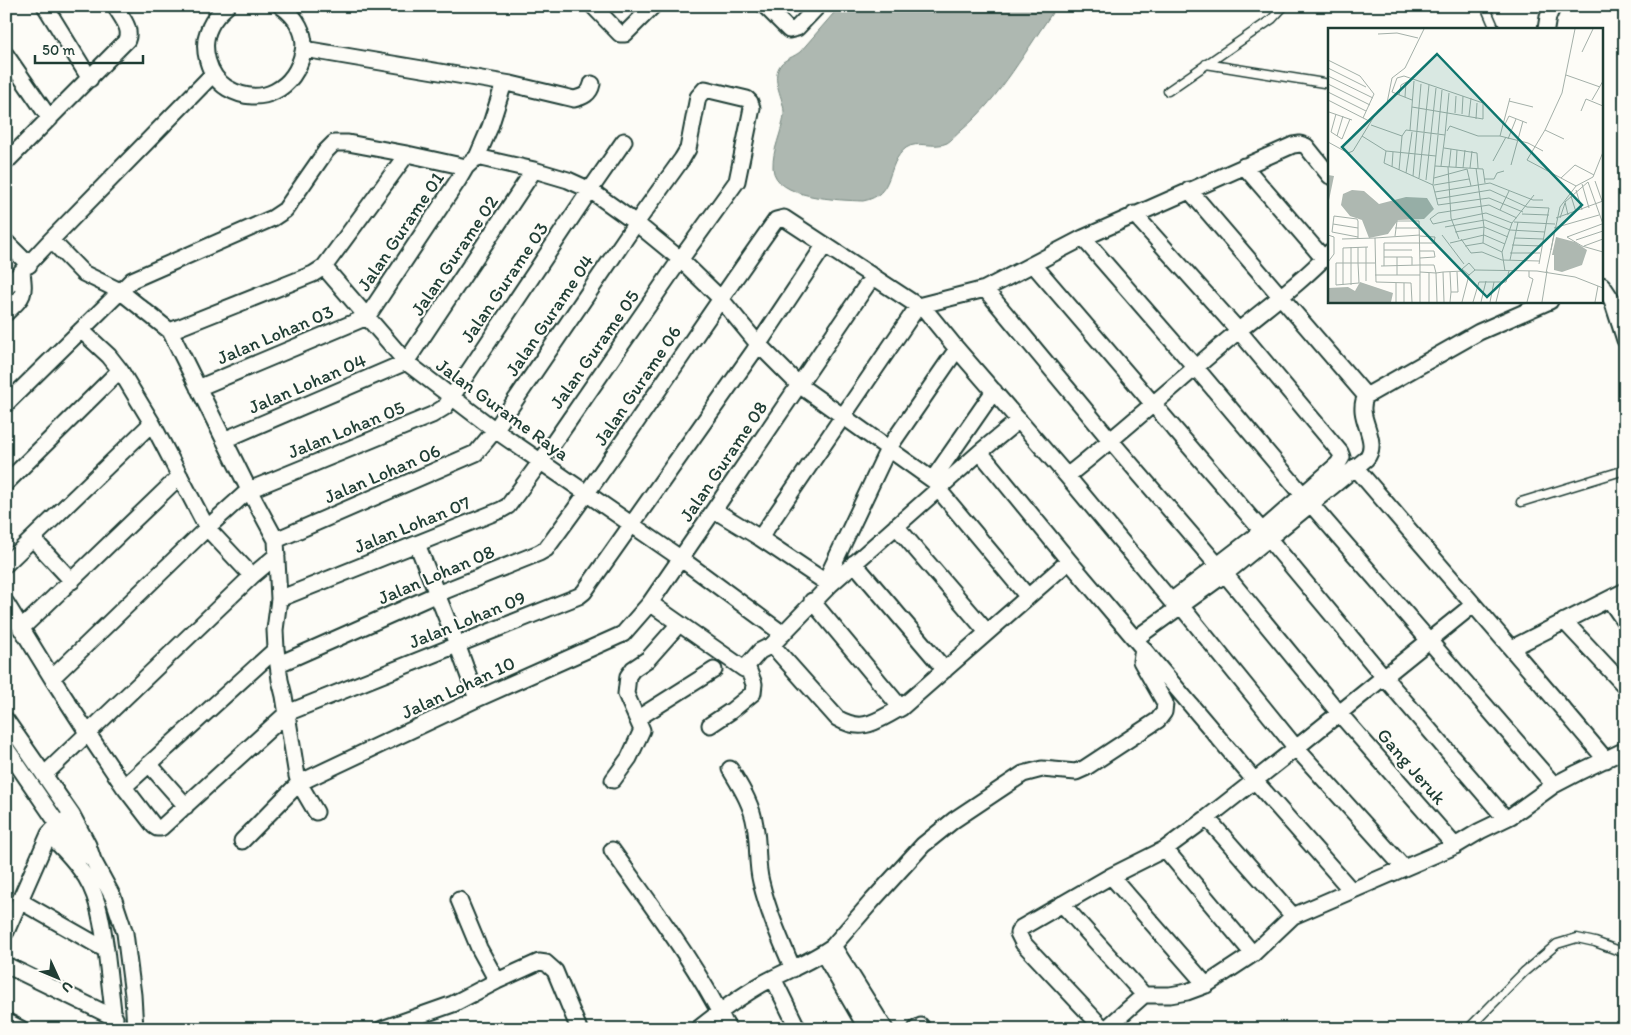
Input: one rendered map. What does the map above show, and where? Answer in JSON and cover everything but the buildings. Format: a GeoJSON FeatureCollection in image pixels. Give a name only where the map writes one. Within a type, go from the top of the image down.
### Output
{"type":"FeatureCollection","features":[{"type":"Feature","properties":{"kind":"street"},"geometry":{"type":"LineString","coordinates":[[45,6],[90,79]]}},
{"type":"Feature","properties":{"kind":"street"},"geometry":{"type":"LineString","coordinates":[[7,160],[90,79],[128,38],[128,28],[115,6]]}},
{"type":"Feature","properties":{"kind":"street"},"geometry":{"type":"LineString","coordinates":[[219,9],[209,28],[205,44],[207,60],[213,74],[226,87],[242,95],[259,96],[276,91],[290,81],[300,66],[304,48],[301,29],[290,12],[281,6]]}},
{"type":"Feature","properties":{"kind":"street"},"geometry":{"type":"LineString","coordinates":[[593,6],[620,34],[625,34],[653,6]]}},
{"type":"Feature","properties":{"kind":"street"},"geometry":{"type":"LineString","coordinates":[[765,6],[789,30],[792,30],[797,28],[818,6]]}},
{"type":"Feature","properties":{"kind":"street"},"geometry":{"type":"LineString","coordinates":[[1546,28],[1548,17],[1553,6]]}},
{"type":"Feature","properties":{"kind":"street"},"geometry":{"type":"LineString","coordinates":[[304,48],[504,83],[574,99],[588,93],[592,88],[592,84]]}},
{"type":"Feature","properties":{"kind":"street"},"geometry":{"type":"LineString","coordinates":[[6,55],[50,119]]}},
{"type":"Feature","properties":{"kind":"street"},"geometry":{"type":"LineString","coordinates":[[6,288],[213,74]]}},
{"type":"Feature","properties":{"kind":"street"},"geometry":{"type":"LineString","coordinates":[[504,83],[490,127],[477,157],[568,180],[590,190],[636,223],[680,259],[720,298],[758,344],[799,385],[937,485],[1028,597]]}},
{"type":"Feature","properties":{"kind":"street","name":"Jalan Gurame 04"},"geometry":{"type":"LineString","coordinates":[[495,430],[688,149],[698,97],[705,89],[743,98],[750,102],[752,108],[737,181],[680,259]]}},
{"type":"Feature","properties":{"kind":"street","name":"Jalan Gurame 03"},"geometry":{"type":"LineString","coordinates":[[451,397],[624,142]]}},
{"type":"Feature","properties":{"kind":"street"},"geometry":{"type":"LineString","coordinates":[[6,404],[120,291],[138,276],[286,210],[326,151],[334,143],[407,154],[466,167]]}},
{"type":"Feature","properties":{"kind":"street"},"geometry":{"type":"LineString","coordinates":[[760,538],[920,306],[985,289],[1134,214],[1293,145],[1300,144],[1306,146],[1328,174]]}},
{"type":"Feature","properties":{"kind":"street"},"geometry":{"type":"LineString","coordinates":[[170,331],[313,274],[324,267],[407,154]]}},
{"type":"Feature","properties":{"kind":"street","name":"Jalan Gurame 01"},"geometry":{"type":"LineString","coordinates":[[367,316],[460,179],[466,167],[477,157]]}},
{"type":"Feature","properties":{"kind":"street"},"geometry":{"type":"LineString","coordinates":[[1068,476],[1327,256],[1244,166]]}},
{"type":"Feature","properties":{"kind":"street","name":"Jalan Gurame 02"},"geometry":{"type":"LineString","coordinates":[[406,362],[534,170]]}},
{"type":"Feature","properties":{"kind":"street"},"geometry":{"type":"LineString","coordinates":[[1189,190],[1366,396]]}},
{"type":"Feature","properties":{"kind":"street"},"geometry":{"type":"LineString","coordinates":[[1134,214],[1239,330],[1341,454],[1340,462],[1307,500]]}},
{"type":"Feature","properties":{"kind":"street","name":"Jalan Gurame 06"},"geometry":{"type":"LineString","coordinates":[[587,494],[720,298],[776,220],[784,218],[824,246],[920,306],[1068,476],[1296,748],[1404,868]]}},
{"type":"Feature","properties":{"kind":"street"},"geometry":{"type":"LineString","coordinates":[[1083,238],[1554,785]]}},
{"type":"Feature","properties":{"kind":"street"},"geometry":{"type":"LineString","coordinates":[[51,240],[83,273],[120,291],[170,331],[277,548],[279,599],[275,630],[280,680],[299,783],[316,812]]}},
{"type":"Feature","properties":{"kind":"street"},"geometry":{"type":"LineString","coordinates":[[6,242],[25,268],[23,294],[6,313]]}},
{"type":"Feature","properties":{"kind":"street","name":"Jalan Lohan 09"},"geometry":{"type":"LineString","coordinates":[[287,713],[579,596],[584,592],[758,344],[824,246]]}},
{"type":"Feature","properties":{"kind":"street","name":"Jalan Gurame 05"},"geometry":{"type":"LineString","coordinates":[[541,461],[680,259]]}},
{"type":"Feature","properties":{"kind":"street"},"geometry":{"type":"LineString","coordinates":[[1033,264],[1154,403],[1505,818]]}},
{"type":"Feature","properties":{"kind":"street","name":"Jalan Gurame Raya"},"geometry":{"type":"LineString","coordinates":[[324,267],[406,362],[495,430],[632,524],[783,634]]}},
{"type":"Feature","properties":{"kind":"street","name":"Jalan Gurame 08"},"geometry":{"type":"LineString","coordinates":[[680,558],[873,276]]}},
{"type":"Feature","properties":{"kind":"street"},"geometry":{"type":"LineString","coordinates":[[1604,286],[1618,297],[1625,340]]}},
{"type":"Feature","properties":{"kind":"street","name":"Gang Jeruk"},"geometry":{"type":"LineString","coordinates":[[985,289],[1111,441],[1221,569],[1339,713],[1455,846]]}},
{"type":"Feature","properties":{"kind":"street"},"geometry":{"type":"LineString","coordinates":[[1136,639],[1176,604],[1266,535],[1307,500],[1366,459],[1371,450],[1372,443],[1362,409],[1366,396],[1479,332],[1548,302]]}},
{"type":"Feature","properties":{"kind":"street","name":"Jalan Lohan 03"},"geometry":{"type":"LineString","coordinates":[[198,388],[367,316]]}},
{"type":"Feature","properties":{"kind":"street"},"geometry":{"type":"LineString","coordinates":[[81,330],[109,356],[120,370],[152,423],[207,528],[252,576]]}},
{"type":"Feature","properties":{"kind":"street"},"geometry":{"type":"LineString","coordinates":[[827,583],[888,449],[957,349]]}},
{"type":"Feature","properties":{"kind":"street","name":"Jalan Lohan 04"},"geometry":{"type":"LineString","coordinates":[[224,440],[406,362]]}},
{"type":"Feature","properties":{"kind":"street"},"geometry":{"type":"LineString","coordinates":[[6,483],[120,370]]}},
{"type":"Feature","properties":{"kind":"street"},"geometry":{"type":"LineString","coordinates":[[937,485],[994,391]]}},
{"type":"Feature","properties":{"kind":"street","name":"Jalan Lohan 05"},"geometry":{"type":"LineString","coordinates":[[249,490],[432,416],[445,407],[451,397]]}},
{"type":"Feature","properties":{"kind":"street"},"geometry":{"type":"LineString","coordinates":[[745,667],[760,651],[772,645],[783,634],[827,583],[854,563],[896,526],[937,485],[1019,420]]}},
{"type":"Feature","properties":{"kind":"street"},"geometry":{"type":"LineString","coordinates":[[6,564],[152,423]]}},
{"type":"Feature","properties":{"kind":"street","name":"Jalan Lohan 06"},"geometry":{"type":"LineString","coordinates":[[44,775],[252,576],[277,548],[468,458],[476,453],[495,430]]}},
{"type":"Feature","properties":{"kind":"street"},"geometry":{"type":"LineString","coordinates":[[980,452],[1069,561],[1255,781],[1351,890]]}},
{"type":"Feature","properties":{"kind":"street","name":"Jalan Lohan 07"},"geometry":{"type":"LineString","coordinates":[[279,599],[501,510],[508,506],[541,461]]}},
{"type":"Feature","properties":{"kind":"street"},"geometry":{"type":"LineString","coordinates":[[1355,467],[1606,760]]}},
{"type":"Feature","properties":{"kind":"street"},"geometry":{"type":"LineString","coordinates":[[21,629],[180,476]]}},
{"type":"Feature","properties":{"kind":"street"},"geometry":{"type":"LineString","coordinates":[[52,678],[207,528],[249,490]]}},
{"type":"Feature","properties":{"kind":"street","name":"Jalan Lohan 08"},"geometry":{"type":"LineString","coordinates":[[279,664],[436,594],[542,552],[587,494]]}},
{"type":"Feature","properties":{"kind":"street"},"geometry":{"type":"LineString","coordinates":[[714,510],[827,583]]}},
{"type":"Feature","properties":{"kind":"street"},"geometry":{"type":"LineString","coordinates":[[896,526],[987,632]]}},
{"type":"Feature","properties":{"kind":"street"},"geometry":{"type":"LineString","coordinates":[[33,539],[72,581]]}},
{"type":"Feature","properties":{"kind":"street"},"geometry":{"type":"LineString","coordinates":[[416,544],[457,644],[477,699]]}},
{"type":"Feature","properties":{"kind":"street","name":"Jalan Lohan 10"},"geometry":{"type":"LineString","coordinates":[[242,842],[299,783],[477,699],[620,636],[650,603],[680,558]]}},
{"type":"Feature","properties":{"kind":"street"},"geometry":{"type":"LineString","coordinates":[[772,645],[837,718],[850,725],[872,723],[901,708],[1069,561]]}},
{"type":"Feature","properties":{"kind":"street"},"geometry":{"type":"LineString","coordinates":[[854,563],[945,670]]}},
{"type":"Feature","properties":{"kind":"street"},"geometry":{"type":"LineString","coordinates":[[1512,648],[1625,591]]}},
{"type":"Feature","properties":{"kind":"street"},"geometry":{"type":"LineString","coordinates":[[1609,599],[1625,622]]}},
{"type":"Feature","properties":{"kind":"street"},"geometry":{"type":"LineString","coordinates":[[812,601],[901,708]]}},
{"type":"Feature","properties":{"kind":"street"},"geometry":{"type":"LineString","coordinates":[[650,603],[745,667],[754,684],[753,692],[731,711],[710,724]]}},
{"type":"Feature","properties":{"kind":"street"},"geometry":{"type":"LineString","coordinates":[[7,604],[87,732],[124,787],[157,828],[161,828],[186,806],[287,713]]}},
{"type":"Feature","properties":{"kind":"street"},"geometry":{"type":"LineString","coordinates":[[1144,994],[1110,1026],[1103,1027],[1073,998],[1023,943],[1018,936],[1019,930],[1111,876],[1165,849],[1255,781],[1472,604]]}},
{"type":"Feature","properties":{"kind":"street"},"geometry":{"type":"LineString","coordinates":[[1564,621],[1625,686]]}},
{"type":"Feature","properties":{"kind":"street"},"geometry":{"type":"LineString","coordinates":[[613,780],[625,765],[642,730],[626,694],[628,676],[633,669],[648,659],[679,624]]}},
{"type":"Feature","properties":{"kind":"street"},"geometry":{"type":"LineString","coordinates":[[698,1029],[720,1012],[773,978],[828,950],[917,852],[954,820],[1023,774],[1042,768],[1076,772],[1086,768],[1158,720],[1164,712],[1165,702],[1140,661],[1136,639]]}},
{"type":"Feature","properties":{"kind":"street"},"geometry":{"type":"LineString","coordinates":[[124,787],[276,649]]}},
{"type":"Feature","properties":{"kind":"street"},"geometry":{"type":"LineString","coordinates":[[638,718],[714,670]]}},
{"type":"Feature","properties":{"kind":"street"},"geometry":{"type":"LineString","coordinates":[[6,720],[11,752],[53,829],[89,882],[99,910],[115,1023]]}},
{"type":"Feature","properties":{"kind":"street"},"geometry":{"type":"LineString","coordinates":[[1062,904],[1144,994],[1170,995],[1187,992],[1206,985],[1253,954],[1269,941],[1293,916],[1455,846],[1523,808],[1554,785],[1625,750]]}},
{"type":"Feature","properties":{"kind":"street"},"geometry":{"type":"LineString","coordinates":[[11,752],[44,775],[72,815],[112,897],[125,933],[133,995],[135,1029]]}},
{"type":"Feature","properties":{"kind":"street"},"geometry":{"type":"LineString","coordinates":[[148,764],[186,806]]}},
{"type":"Feature","properties":{"kind":"street"},"geometry":{"type":"LineString","coordinates":[[730,768],[746,796],[755,823],[761,883],[775,926],[793,969]]}},
{"type":"Feature","properties":{"kind":"street"},"geometry":{"type":"LineString","coordinates":[[6,932],[53,829],[72,815]]}},
{"type":"Feature","properties":{"kind":"street"},"geometry":{"type":"LineString","coordinates":[[1207,818],[1293,916]]}},
{"type":"Feature","properties":{"kind":"street"},"geometry":{"type":"LineString","coordinates":[[53,829],[93,860]]}},
{"type":"Feature","properties":{"kind":"street"},"geometry":{"type":"LineString","coordinates":[[1165,849],[1253,954]]}},
{"type":"Feature","properties":{"kind":"street"},"geometry":{"type":"LineString","coordinates":[[612,850],[685,954],[720,1012],[728,1029]]}},
{"type":"Feature","properties":{"kind":"street"},"geometry":{"type":"LineString","coordinates":[[1111,876],[1206,985]]}},
{"type":"Feature","properties":{"kind":"street"},"geometry":{"type":"LineString","coordinates":[[459,900],[479,948],[497,981]]}},
{"type":"Feature","properties":{"kind":"street"},"geometry":{"type":"LineString","coordinates":[[20,901],[106,950]]}},
{"type":"Feature","properties":{"kind":"street"},"geometry":{"type":"LineString","coordinates":[[828,950],[867,1029]]}},
{"type":"Feature","properties":{"kind":"street"},"geometry":{"type":"LineString","coordinates":[[828,950],[886,1029]]}},
{"type":"Feature","properties":{"kind":"street"},"geometry":{"type":"LineString","coordinates":[[382,1029],[453,1004],[539,962],[552,966],[559,977],[579,1029]]}},
{"type":"Feature","properties":{"kind":"street"},"geometry":{"type":"LineString","coordinates":[[6,965],[115,1023]]}},
{"type":"Feature","properties":{"kind":"street"},"geometry":{"type":"LineString","coordinates":[[773,978],[798,1029]]}},
{"type":"Feature","properties":{"kind":"street"},"geometry":{"type":"LineString","coordinates":[[6,1021],[21,1029]]}},
{"type":"Feature","properties":{"kind":"lane"},"geometry":{"type":"LineString","coordinates":[[1168,91],[1272,19],[1284,6]]}},
{"type":"Feature","properties":{"kind":"lane"},"geometry":{"type":"LineString","coordinates":[[1486,6],[1495,28]]}},
{"type":"Feature","properties":{"kind":"lane"},"geometry":{"type":"LineString","coordinates":[[1206,64],[1328,84]]}},
{"type":"Feature","properties":{"kind":"lane"},"geometry":{"type":"LineString","coordinates":[[1521,502],[1625,470]]}},
{"type":"Feature","properties":{"kind":"lane"},"geometry":{"type":"LineString","coordinates":[[1468,1029],[1524,972],[1557,944],[1577,938],[1595,942],[1625,953]]}},
{"type":"Feature","properties":{"kind":"shaded area"},"geometry":{"type":"Polygon","coordinates":[[[840,6],[1057,6],[1013,71],[976,117],[947,143],[942,145],[915,145],[906,148],[895,162],[886,186],[873,198],[863,201],[839,200],[796,192],[776,178],[773,168],[774,155],[784,115],[777,83],[778,70],[782,62],[800,52],[840,6]]]}}]}
